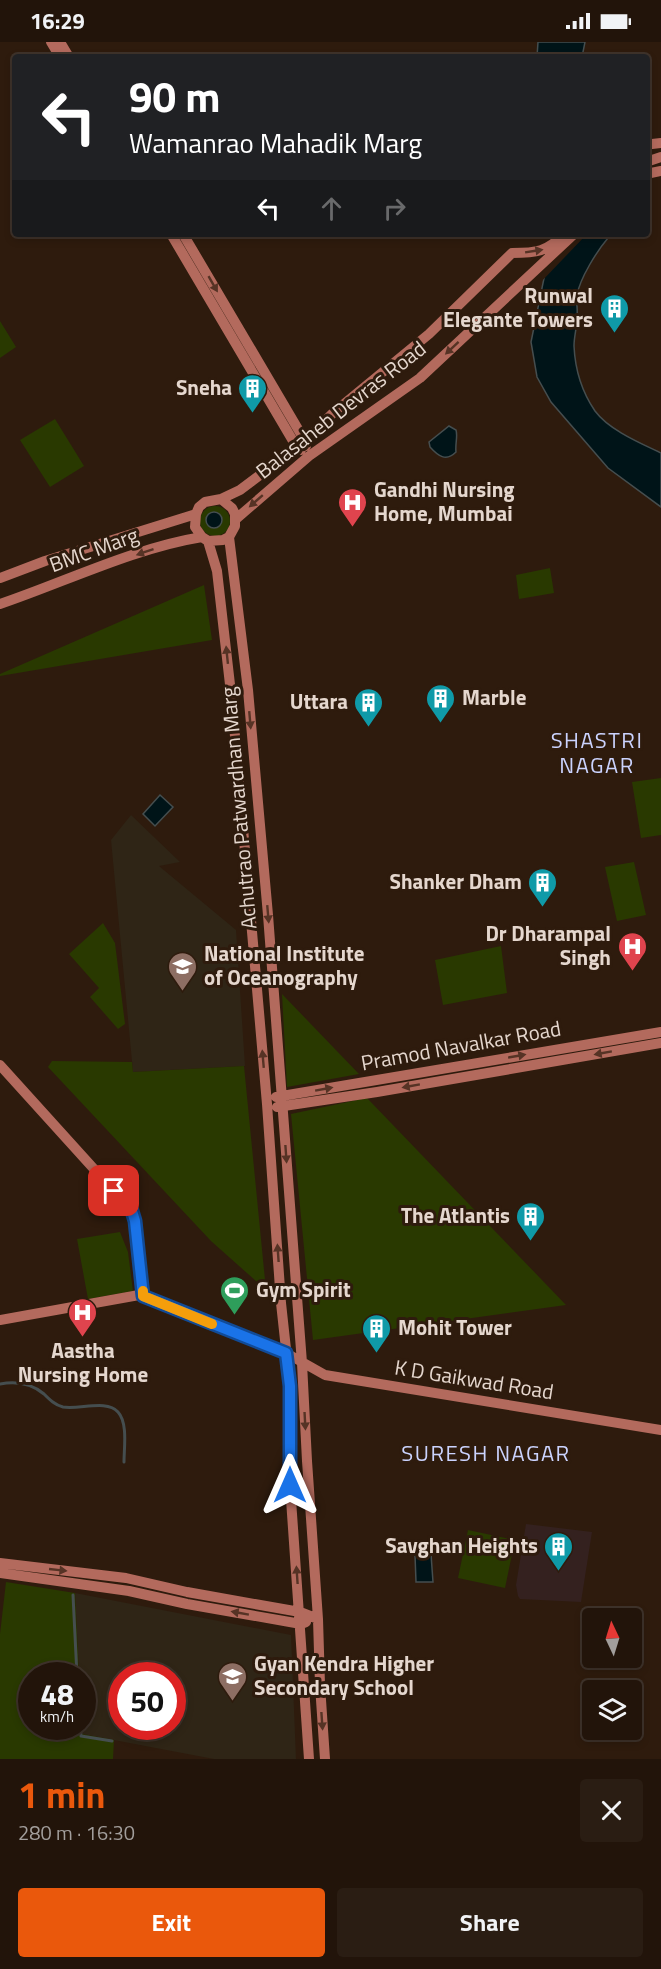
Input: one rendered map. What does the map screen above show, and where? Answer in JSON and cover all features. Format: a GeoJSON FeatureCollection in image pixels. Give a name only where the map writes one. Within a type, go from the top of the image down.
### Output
{"type":"FeatureCollection","features":[{"type":"Feature","properties":{"kind":"main road"},"geometry":{"type":"LineString","coordinates":[[173,237],[309,456]]}},
{"type":"Feature","properties":{"kind":"main road"},"geometry":{"type":"LineString","coordinates":[[185,237],[277,404]]}},
{"type":"Feature","properties":{"kind":"main road"},"geometry":{"type":"LineString","coordinates":[[555,248],[562,237]]}},
{"type":"Feature","properties":{"kind":"main road","name":"Balasaheb Devras Road"},"geometry":{"type":"LineString","coordinates":[[236,519],[309,456],[420,378],[555,248],[570,237]]}},
{"type":"Feature","properties":{"kind":"main road","name":"Balasaheb Devras Road"},"geometry":{"type":"LineString","coordinates":[[221,499],[240,490],[301,443],[333,413],[429,334],[512,253],[555,248]]}},
{"type":"Feature","properties":{"kind":"main road"},"geometry":{"type":"LineString","coordinates":[[221,499],[232,508],[236,519],[235,526],[229,537],[216,542],[205,539],[195,527],[196,514],[205,502],[221,499]]}},
{"type":"Feature","properties":{"kind":"main road","name":"BMC Marg"},"geometry":{"type":"LineString","coordinates":[[0,578],[45,561],[196,514]]}},
{"type":"Feature","properties":{"kind":"main road","name":"Achutrao Patwardhan Marg"},"geometry":{"type":"LineString","coordinates":[[229,537],[248,690],[283,1101],[302,1363],[325,1759]]}},
{"type":"Feature","properties":{"kind":"main road","name":"BMC Marg"},"geometry":{"type":"LineString","coordinates":[[0,604],[149,550],[178,541],[205,539]]}},
{"type":"Feature","properties":{"kind":"main road","name":"Achutrao Patwardhan Marg"},"geometry":{"type":"LineString","coordinates":[[205,539],[217,571],[232,702],[267,1104],[290,1386],[290,1485],[309,1759]]}},
{"type":"Feature","properties":{"kind":"main road","name":"Pramod Navalkar Road"},"geometry":{"type":"LineString","coordinates":[[267,1104],[661,1032]]}},
{"type":"Feature","properties":{"kind":"main road","name":"Pramod Navalkar Road"},"geometry":{"type":"LineString","coordinates":[[283,1101],[377,1092],[661,1042]]}},
{"type":"Feature","properties":{"kind":"main road"},"geometry":{"type":"LineString","coordinates":[[0,1065],[132,1211],[143,1296]]}},
{"type":"Feature","properties":{"kind":"main road"},"geometry":{"type":"LineString","coordinates":[[0,1320],[143,1296]]}},
{"type":"Feature","properties":{"kind":"main road"},"geometry":{"type":"LineString","coordinates":[[0,1325],[143,1296]]}},
{"type":"Feature","properties":{"kind":"main road","name":"K D Gaikwad Road"},"geometry":{"type":"LineString","coordinates":[[143,1296],[286,1353],[325,1376],[661,1430]]}},
{"type":"Feature","properties":{"kind":"main road"},"geometry":{"type":"LineString","coordinates":[[0,1563],[126,1578],[187,1592],[300,1612],[318,1619]]}},
{"type":"Feature","properties":{"kind":"main road"},"geometry":{"type":"LineString","coordinates":[[0,1573],[129,1591],[187,1604],[301,1624],[318,1619]]}},
{"type":"Feature","properties":{"kind":"shaded area"},"geometry":{"type":"Polygon","coordinates":[[[538,42],[585,42],[583,54],[537,54],[538,42]]]}},
{"type":"Feature","properties":{"kind":"shaded area"},"geometry":{"type":"Polygon","coordinates":[[[552,237],[607,237],[589,265],[579,288],[574,342],[576,363],[586,396],[601,418],[625,435],[661,453],[661,507],[608,468],[551,402],[537,377],[531,342],[552,237]]]}},
{"type":"Feature","properties":{"kind":"shaded area"},"geometry":{"type":"Polygon","coordinates":[[[449,426],[456,430],[456,452],[445,457],[433,450],[429,442],[449,426]]]}},
{"type":"Feature","properties":{"kind":"shaded area"},"geometry":{"type":"Polygon","coordinates":[[[211,512],[217,512],[222,520],[220,526],[211,528],[206,523],[206,517],[211,512]]]}},
{"type":"Feature","properties":{"kind":"shaded area"},"geometry":{"type":"Polygon","coordinates":[[[160,795],[173,807],[155,826],[143,814],[160,795]]]}},
{"type":"Feature","properties":{"kind":"shaded area","name":"National Institute of Oceanography"},"geometry":{"type":"Polygon","coordinates":[[[131,815],[180,862],[159,866],[236,930],[245,1066],[133,1072],[111,840],[131,815]]]}},
{"type":"Feature","properties":{"kind":"shaded area"},"geometry":{"type":"Polygon","coordinates":[[[526,1524],[592,1532],[581,1602],[520,1599],[516,1585],[526,1524]]]}},
{"type":"Feature","properties":{"kind":"shaded area"},"geometry":{"type":"Polygon","coordinates":[[[431,1554],[433,1582],[416,1582],[415,1555],[431,1554]]]}},
{"type":"Feature","properties":{"kind":"shaded area","name":"Gyan Kendra Higher Secondary School"},"geometry":{"type":"Polygon","coordinates":[[[75,1593],[291,1635],[296,1759],[214,1759],[114,1740],[186,1740],[186,1662],[108,1662],[108,1739],[96,1737],[96,1662],[78,1662],[75,1593]]]}},
{"type":"Feature","properties":{"kind":"green space"},"geometry":{"type":"Polygon","coordinates":[[[0,321],[16,347],[0,358],[0,321]]]}},
{"type":"Feature","properties":{"kind":"green space"},"geometry":{"type":"Polygon","coordinates":[[[55,419],[84,466],[50,487],[20,440],[55,419]]]}},
{"type":"Feature","properties":{"kind":"green space"},"geometry":{"type":"Polygon","coordinates":[[[215,506],[226,510],[230,521],[226,532],[215,536],[204,532],[200,521],[204,510],[215,506]]]}},
{"type":"Feature","properties":{"kind":"green space"},"geometry":{"type":"Polygon","coordinates":[[[550,568],[554,593],[519,599],[516,575],[550,568]]]}},
{"type":"Feature","properties":{"kind":"green space"},"geometry":{"type":"Polygon","coordinates":[[[204,585],[212,640],[0,676],[0,674],[204,585]]]}},
{"type":"Feature","properties":{"kind":"green space"},"geometry":{"type":"Polygon","coordinates":[[[661,778],[661,835],[641,838],[632,782],[661,778]]]}},
{"type":"Feature","properties":{"kind":"green space"},"geometry":{"type":"Polygon","coordinates":[[[634,862],[646,915],[617,921],[605,867],[634,862]]]}},
{"type":"Feature","properties":{"kind":"green space"},"geometry":{"type":"Polygon","coordinates":[[[103,923],[115,943],[125,1024],[118,1029],[90,997],[99,988],[69,954],[103,923]]]}},
{"type":"Feature","properties":{"kind":"green space"},"geometry":{"type":"Polygon","coordinates":[[[501,946],[507,993],[443,1005],[435,960],[501,946]]]}},
{"type":"Feature","properties":{"kind":"green space"},"geometry":{"type":"Polygon","coordinates":[[[282,994],[359,1074],[287,1087],[282,994]]]}},
{"type":"Feature","properties":{"kind":"green space"},"geometry":{"type":"Polygon","coordinates":[[[52,1061],[132,1062],[133,1072],[244,1066],[266,1290],[211,1241],[48,1067],[52,1061]]]}},
{"type":"Feature","properties":{"kind":"green space"},"geometry":{"type":"Polygon","coordinates":[[[367,1098],[566,1305],[313,1340],[291,1114],[367,1098]]]}},
{"type":"Feature","properties":{"kind":"green space"},"geometry":{"type":"Polygon","coordinates":[[[120,1232],[128,1252],[133,1291],[88,1299],[77,1239],[120,1232]]]}},
{"type":"Feature","properties":{"kind":"green space"},"geometry":{"type":"Polygon","coordinates":[[[468,1530],[515,1540],[505,1588],[458,1578],[468,1530]]]}},
{"type":"Feature","properties":{"kind":"green space"},"geometry":{"type":"Polygon","coordinates":[[[6,1582],[75,1593],[78,1662],[18,1662],[18,1740],[96,1740],[96,1737],[114,1740],[113,1759],[0,1759],[0,1634],[6,1582]]]}},
{"type":"Feature","properties":{"kind":"pier"},"geometry":{"type":"Polygon","coordinates":[[[549,237],[584,237],[540,283],[549,237]]]}},
{"type":"Feature","properties":{"kind":"waterway"},"geometry":{"type":"LineString","coordinates":[[0,1384],[29,1385],[39,1390],[55,1404],[63,1407],[100,1405],[113,1408],[123,1422],[124,1462]]}},
{"type":"Feature","properties":{"kind":"waterway"},"geometry":{"type":"LineString","coordinates":[[73,1595],[76,1662]]}},
{"type":"Feature","properties":{"kind":"waterway"},"geometry":{"type":"LineString","coordinates":[[96,1738],[112,1741]]}},
{"type":"Feature","properties":{"kind":"slow traffic"},"geometry":{"type":"LineString","coordinates":[[143,1291],[143,1296],[212,1324]]}},
{"type":"Feature","properties":{"kind":"place","name":"Runwal Elegante Towers"},"geometry":{"type":"Point","coordinates":[614,334]}},
{"type":"Feature","properties":{"kind":"place","name":"Sneha"},"geometry":{"type":"Point","coordinates":[253,414]}},
{"type":"Feature","properties":{"kind":"place","name":"Gandhi Nursing Home, Mumbai"},"geometry":{"type":"Point","coordinates":[353,528]}},
{"type":"Feature","properties":{"kind":"place","name":"Marble"},"geometry":{"type":"Point","coordinates":[441,724]}},
{"type":"Feature","properties":{"kind":"place","name":"Uttara"},"geometry":{"type":"Point","coordinates":[369,728]}},
{"type":"Feature","properties":{"kind":"place","name":"Shanker Dham"},"geometry":{"type":"Point","coordinates":[543,908]}},
{"type":"Feature","properties":{"kind":"place","name":"Dr Dharampal Singh"},"geometry":{"type":"Point","coordinates":[632,972]}},
{"type":"Feature","properties":{"kind":"place","name":"National Institute of Oceanography"},"geometry":{"type":"Point","coordinates":[183,992]}},
{"type":"Feature","properties":{"kind":"place","name":"The Atlantis"},"geometry":{"type":"Point","coordinates":[531,1242]}},
{"type":"Feature","properties":{"kind":"place","name":"Gym Spirit"},"geometry":{"type":"Point","coordinates":[235,1316]}},
{"type":"Feature","properties":{"kind":"place","name":"Aastha Nursing Home"},"geometry":{"type":"Point","coordinates":[83,1338]}},
{"type":"Feature","properties":{"kind":"place","name":"Mohit Tower"},"geometry":{"type":"Point","coordinates":[377,1354]}},
{"type":"Feature","properties":{"kind":"place","name":"Savghan Heights"},"geometry":{"type":"Point","coordinates":[559,1572]}},
{"type":"Feature","properties":{"kind":"place","name":"Gyan Kendra Higher Secondary School"},"geometry":{"type":"Point","coordinates":[233,1702]}},
{"type":"Feature","properties":{"kind":"district","name":"SHASTRI NAGAR"},"geometry":{"type":"Point","coordinates":[597,752]}},
{"type":"Feature","properties":{"kind":"district","name":"SURESH NAGAR"},"geometry":{"type":"Point","coordinates":[486,1453]}},
{"type":"Feature","properties":{"kind":"route"},"geometry":{"type":"LineString","coordinates":[[114,1191],[132,1211],[135,1221],[143,1296],[286,1353],[290,1386],[290,1485]]}}]}
